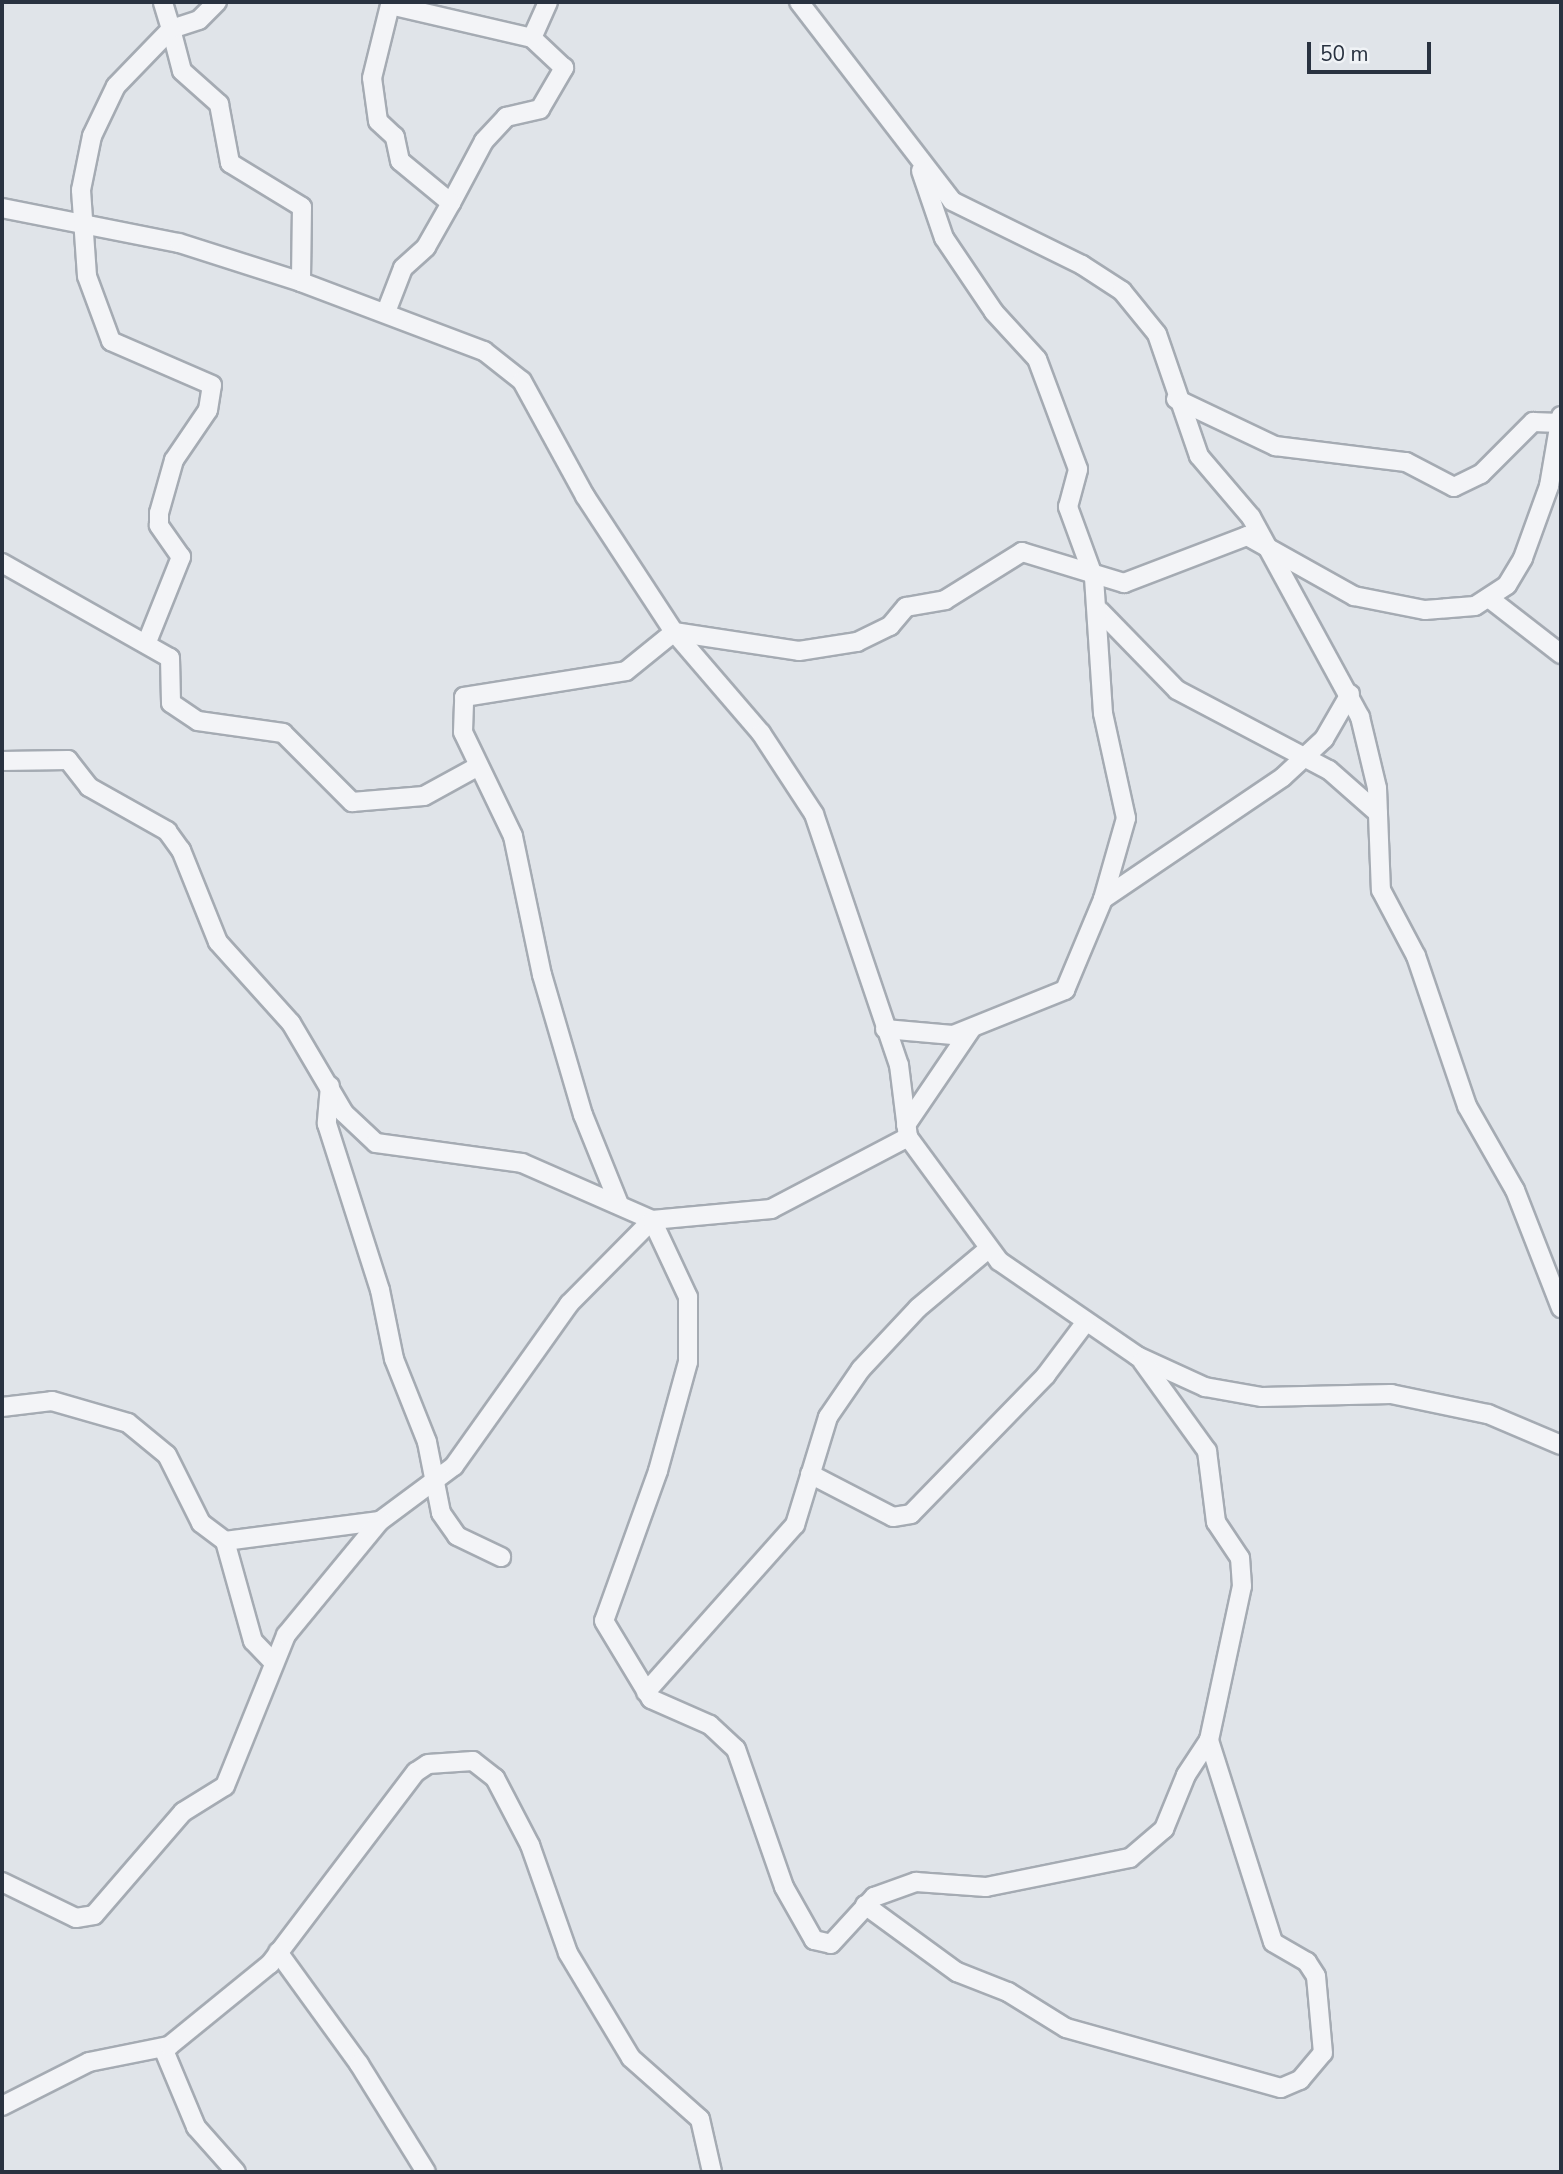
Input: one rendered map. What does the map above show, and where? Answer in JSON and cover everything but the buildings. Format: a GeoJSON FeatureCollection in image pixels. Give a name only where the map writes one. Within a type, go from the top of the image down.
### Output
{"type":"FeatureCollection","features":[{"type":"Feature","properties":{"kind":"street"},"geometry":{"type":"LineString","coordinates":[[163,2],[185,75],[206,86],[219,104],[230,163],[302,206],[300,282]]}},
{"type":"Feature","properties":{"kind":"street"},"geometry":{"type":"LineString","coordinates":[[147,642],[181,557],[159,525],[159,513],[178,450],[208,410],[212,385],[111,341],[90,293],[83,224],[82,169],[92,136],[124,73],[171,29],[199,20],[217,2]]}},
{"type":"Feature","properties":{"kind":"street"},"geometry":{"type":"LineString","coordinates":[[533,38],[548,2]]}},
{"type":"Feature","properties":{"kind":"street"},"geometry":{"type":"LineString","coordinates":[[799,2],[919,162],[970,213],[1052,247],[1122,291],[1157,334],[1176,399],[1203,463],[1265,542],[1350,694],[1375,775],[1381,890],[1416,956],[1466,1106],[1515,1189],[1561,1308]]}},
{"type":"Feature","properties":{"kind":"street"},"geometry":{"type":"LineString","coordinates":[[386,312],[403,268],[426,247],[451,203],[484,141],[506,117],[540,109],[564,68],[533,38],[387,3],[372,78],[378,121],[395,137],[400,160],[451,203]]}},
{"type":"Feature","properties":{"kind":"street"},"geometry":{"type":"LineString","coordinates":[[886,1029],[938,1038],[972,1028],[1065,990],[1103,899],[1126,818],[1103,713],[1100,611],[1094,578],[1068,506],[1078,470],[1046,379],[1031,348],[994,312],[944,238],[919,162]]}},
{"type":"Feature","properties":{"kind":"street"},"geometry":{"type":"LineString","coordinates":[[2,208],[179,243],[300,282],[485,351],[522,381],[585,496],[674,632],[761,733],[814,814],[899,1065],[907,1131],[988,1250],[1085,1323],[1138,1356],[1218,1391],[1391,1394],[1488,1414],[1561,1444]]}},
{"type":"Feature","properties":{"kind":"street"},"geometry":{"type":"LineString","coordinates":[[619,1204],[583,1115],[542,975],[513,836],[477,767],[459,713],[464,696],[626,671],[674,632],[799,651],[822,649],[887,628],[906,607],[945,600],[1022,552],[1094,578],[1124,583],[1237,538],[1265,542],[1321,583],[1366,599],[1424,610],[1490,599],[1523,558],[1558,457],[1561,419],[1533,422],[1481,474],[1454,487],[1406,462],[1275,446],[1176,399]]}},
{"type":"Feature","properties":{"kind":"street"},"geometry":{"type":"LineString","coordinates":[[2,563],[147,642],[173,662],[171,703],[198,721],[283,733],[352,802],[425,796],[477,767]]}},
{"type":"Feature","properties":{"kind":"street"},"geometry":{"type":"LineString","coordinates":[[1490,599],[1561,654]]}},
{"type":"Feature","properties":{"kind":"street"},"geometry":{"type":"LineString","coordinates":[[1100,611],[1200,707],[1346,781],[1378,813]]}},
{"type":"Feature","properties":{"kind":"street"},"geometry":{"type":"LineString","coordinates":[[1103,899],[1305,758],[1350,694]]}},
{"type":"Feature","properties":{"kind":"street"},"geometry":{"type":"LineString","coordinates":[[2,761],[68,760],[89,787],[167,831],[181,850],[218,942],[297,1030],[344,1113],[376,1143],[522,1163],[652,1220],[771,1209],[907,1131],[972,1028]]}},
{"type":"Feature","properties":{"kind":"street"},"geometry":{"type":"LineString","coordinates":[[330,1086],[327,1124],[380,1290],[394,1359],[427,1442],[433,1482],[451,1531],[501,1557]]}},
{"type":"Feature","properties":{"kind":"street"},"geometry":{"type":"LineString","coordinates":[[2,1882],[76,1918],[94,1915],[183,1812],[225,1786],[241,1735],[265,1696],[272,1661],[325,1584],[380,1521],[433,1482],[472,1445],[569,1304],[652,1220]]}},
{"type":"Feature","properties":{"kind":"street"},"geometry":{"type":"LineString","coordinates":[[652,1220],[688,1297],[688,1362],[658,1471],[604,1621],[646,1692],[660,1708],[710,1725],[736,1749],[784,1887],[814,1940],[831,1944],[865,1905],[916,1882],[986,1887],[1130,1858],[1164,1829],[1186,1774],[1209,1740],[1242,1586],[1240,1558],[1216,1522],[1207,1451],[1138,1356]]}},
{"type":"Feature","properties":{"kind":"street"},"geometry":{"type":"LineString","coordinates":[[646,1692],[794,1525],[828,1416],[862,1369],[918,1308],[988,1250]]}},
{"type":"Feature","properties":{"kind":"street"},"geometry":{"type":"LineString","coordinates":[[810,1474],[892,1517],[911,1514],[1046,1375],[1085,1323]]}},
{"type":"Feature","properties":{"kind":"street"},"geometry":{"type":"LineString","coordinates":[[2,1408],[52,1401],[128,1423],[167,1455],[201,1523],[225,1541],[253,1641],[272,1661]]}},
{"type":"Feature","properties":{"kind":"street"},"geometry":{"type":"LineString","coordinates":[[225,1541],[380,1521]]}},
{"type":"Feature","properties":{"kind":"street"},"geometry":{"type":"LineString","coordinates":[[865,1905],[957,1972],[1008,1992],[1066,2028],[1291,2086],[1324,2049],[1316,1976],[1307,1962],[1273,1942],[1209,1740]]}},
{"type":"Feature","properties":{"kind":"street"},"geometry":{"type":"LineString","coordinates":[[2,2106],[89,2062],[163,2048],[247,1987],[278,1952],[416,1772],[428,1764],[486,1765],[530,1845],[568,1953],[638,2067],[700,2119],[712,2172]]}},
{"type":"Feature","properties":{"kind":"street"},"geometry":{"type":"LineString","coordinates":[[278,1952],[359,2064],[426,2172]]}},
{"type":"Feature","properties":{"kind":"street"},"geometry":{"type":"LineString","coordinates":[[163,2048],[196,2127],[236,2172]]}}]}
